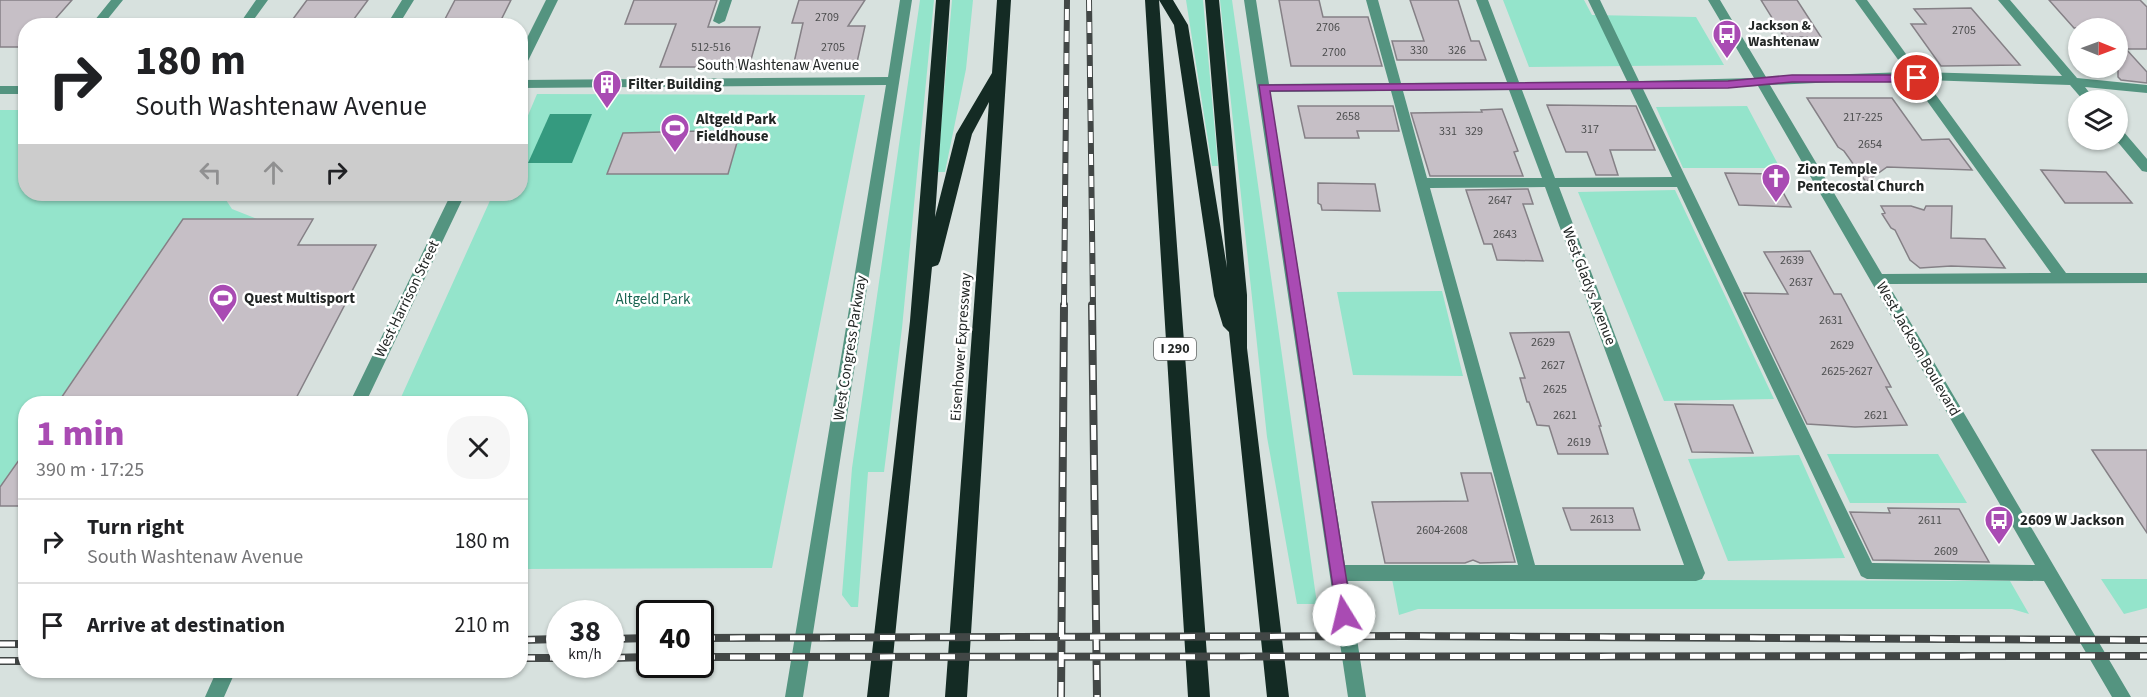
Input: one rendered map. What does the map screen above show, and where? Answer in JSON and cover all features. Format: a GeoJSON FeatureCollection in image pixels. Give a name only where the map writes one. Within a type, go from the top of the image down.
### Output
{"type":"FeatureCollection","features":[{"type":"Feature","properties":{"kind":"highway"},"geometry":{"type":"LineString","coordinates":[[878,697],[920,321],[943,0]]}},
{"type":"Feature","properties":{"kind":"highway","name":"Eisenhower Expressway"},"geometry":{"type":"LineString","coordinates":[[956,697],[1004,0]]}},
{"type":"Feature","properties":{"kind":"highway","name":"I 290"},"geometry":{"type":"LineString","coordinates":[[1152,0],[1199,697]]}},
{"type":"Feature","properties":{"kind":"highway"},"geometry":{"type":"LineString","coordinates":[[1166,0],[1181,25],[1223,296],[1238,348]]}},
{"type":"Feature","properties":{"kind":"highway"},"geometry":{"type":"LineString","coordinates":[[1212,0],[1238,295],[1238,348],[1278,697]]}},
{"type":"Feature","properties":{"kind":"highway"},"geometry":{"type":"LineString","coordinates":[[920,321],[964,134],[999,70]]}},
{"type":"Feature","properties":{"kind":"street"},"geometry":{"type":"LineString","coordinates":[[102,18],[117,0]]}},
{"type":"Feature","properties":{"kind":"street"},"geometry":{"type":"LineString","coordinates":[[249,18],[262,0]]}},
{"type":"Feature","properties":{"kind":"street"},"geometry":{"type":"LineString","coordinates":[[397,18],[408,0]]}},
{"type":"Feature","properties":{"kind":"street"},"geometry":{"type":"LineString","coordinates":[[528,49],[552,0]]}},
{"type":"Feature","properties":{"kind":"street"},"geometry":{"type":"LineString","coordinates":[[719,21],[726,0]]}},
{"type":"Feature","properties":{"kind":"street","name":"West Congress Parkway"},"geometry":{"type":"LineString","coordinates":[[794,697],[906,0]]}},
{"type":"Feature","properties":{"kind":"street"},"geometry":{"type":"LineString","coordinates":[[1250,0],[1357,697]]}},
{"type":"Feature","properties":{"kind":"street"},"geometry":{"type":"LineString","coordinates":[[1338,573],[1528,572],[1372,0]]}},
{"type":"Feature","properties":{"kind":"street","name":"West Gladys Avenue"},"geometry":{"type":"LineString","coordinates":[[1482,0],[1696,573],[1528,572]]}},
{"type":"Feature","properties":{"kind":"street"},"geometry":{"type":"LineString","coordinates":[[1594,0],[1867,571],[2048,573]]}},
{"type":"Feature","properties":{"kind":"street","name":"West Jackson Boulevard"},"geometry":{"type":"LineString","coordinates":[[1714,0],[2122,697]]}},
{"type":"Feature","properties":{"kind":"street"},"geometry":{"type":"LineString","coordinates":[[1861,0],[2062,278]]}},
{"type":"Feature","properties":{"kind":"street"},"geometry":{"type":"LineString","coordinates":[[2004,0],[2081,90]]}},
{"type":"Feature","properties":{"kind":"street"},"geometry":{"type":"LineString","coordinates":[[1263,88],[1634,85],[1762,82],[1792,78],[2035,78],[2112,89],[2147,89]]}},
{"type":"Feature","properties":{"kind":"street","name":"South Washtenaw Avenue"},"geometry":{"type":"LineString","coordinates":[[528,84],[893,81]]}},
{"type":"Feature","properties":{"kind":"street"},"geometry":{"type":"LineString","coordinates":[[0,90],[18,90]]}},
{"type":"Feature","properties":{"kind":"street"},"geometry":{"type":"LineString","coordinates":[[2128,146],[2147,168]]}},
{"type":"Feature","properties":{"kind":"street"},"geometry":{"type":"LineString","coordinates":[[1422,183],[1680,182]]}},
{"type":"Feature","properties":{"kind":"street","name":"West Harrison Street"},"geometry":{"type":"LineString","coordinates":[[361,396],[455,201]]}},
{"type":"Feature","properties":{"kind":"street"},"geometry":{"type":"LineString","coordinates":[[1877,279],[2147,278]]}},
{"type":"Feature","properties":{"kind":"street"},"geometry":{"type":"LineString","coordinates":[[214,697],[223,678]]}},
{"type":"Feature","properties":{"kind":"green space"},"geometry":{"type":"Polygon","coordinates":[[[920,0],[934,0],[902,328],[884,472],[868,472],[858,607],[851,607],[842,595],[852,468],[920,0]]]}},
{"type":"Feature","properties":{"kind":"green space"},"geometry":{"type":"Polygon","coordinates":[[[952,0],[973,0],[966,69],[945,172],[937,172],[952,0]]]}},
{"type":"Feature","properties":{"kind":"green space"},"geometry":{"type":"Polygon","coordinates":[[[1186,0],[1203,0],[1218,166],[1212,166],[1186,0]]]}},
{"type":"Feature","properties":{"kind":"green space"},"geometry":{"type":"Polygon","coordinates":[[[1220,0],[1232,0],[1317,604],[1297,604],[1267,437],[1220,0]]]}},
{"type":"Feature","properties":{"kind":"green space"},"geometry":{"type":"Polygon","coordinates":[[[1503,0],[1584,0],[1592,15],[1696,17],[1724,65],[1529,67],[1503,0]]]}},
{"type":"Feature","properties":{"kind":"green space","name":"Altgeld Park"},"geometry":{"type":"Polygon","coordinates":[[[537,94],[865,95],[772,568],[528,569],[528,396],[402,396],[490,201],[528,201],[528,115],[537,94]]]}},
{"type":"Feature","properties":{"kind":"green space"},"geometry":{"type":"Polygon","coordinates":[[[1747,106],[1780,168],[1683,168],[1656,107],[1747,106]]]}},
{"type":"Feature","properties":{"kind":"green space"},"geometry":{"type":"Polygon","coordinates":[[[0,110],[18,110],[18,201],[227,201],[232,209],[257,219],[183,219],[62,396],[18,396],[18,460],[0,487],[0,110]]]}},
{"type":"Feature","properties":{"kind":"green space"},"geometry":{"type":"Polygon","coordinates":[[[1675,190],[1774,399],[1664,401],[1578,192],[1675,190]]]}},
{"type":"Feature","properties":{"kind":"green space"},"geometry":{"type":"Polygon","coordinates":[[[1442,291],[1463,376],[1353,375],[1337,292],[1442,291]]]}},
{"type":"Feature","properties":{"kind":"green space"},"geometry":{"type":"Polygon","coordinates":[[[1827,454],[1938,454],[1967,503],[1850,503],[1827,454]]]}},
{"type":"Feature","properties":{"kind":"green space"},"geometry":{"type":"Polygon","coordinates":[[[1799,455],[1845,558],[1728,561],[1688,459],[1799,455]]]}},
{"type":"Feature","properties":{"kind":"green space"},"geometry":{"type":"Polygon","coordinates":[[[1392,579],[2010,581],[2029,614],[2012,609],[1418,609],[1399,615],[1392,579]]]}},
{"type":"Feature","properties":{"kind":"green space"},"geometry":{"type":"Polygon","coordinates":[[[2101,579],[2147,579],[2147,608],[2124,614],[2101,579]]]}},
{"type":"Feature","properties":{"kind":"shaded area"},"geometry":{"type":"Polygon","coordinates":[[[550,114],[592,114],[572,163],[528,163],[550,114]]]}},
{"type":"Feature","properties":{"kind":"building"},"geometry":{"type":"Polygon","coordinates":[[[0,0],[72,0],[56,18],[18,18],[18,47],[0,47],[0,0]]]}},
{"type":"Feature","properties":{"kind":"building"},"geometry":{"type":"Polygon","coordinates":[[[307,0],[368,0],[355,18],[294,18],[307,0]]]}},
{"type":"Feature","properties":{"kind":"building"},"geometry":{"type":"Polygon","coordinates":[[[455,0],[511,0],[502,18],[446,18],[455,0]]]}},
{"type":"Feature","properties":{"kind":"building"},"geometry":{"type":"Polygon","coordinates":[[[634,0],[717,0],[708,27],[760,27],[749,67],[660,67],[676,24],[625,24],[634,0]]]}},
{"type":"Feature","properties":{"kind":"building"},"geometry":{"type":"Polygon","coordinates":[[[799,0],[865,0],[848,26],[865,26],[856,67],[793,67],[803,23],[792,23],[799,0]]]}},
{"type":"Feature","properties":{"kind":"building"},"geometry":{"type":"Polygon","coordinates":[[[1279,0],[1319,0],[1323,17],[1368,17],[1382,66],[1291,66],[1279,0]]]}},
{"type":"Feature","properties":{"kind":"building"},"geometry":{"type":"Polygon","coordinates":[[[1410,0],[1458,0],[1471,41],[1479,41],[1486,60],[1397,60],[1392,41],[1424,41],[1410,0]]]}},
{"type":"Feature","properties":{"kind":"building"},"geometry":{"type":"Polygon","coordinates":[[[1761,0],[1797,0],[1821,37],[1784,37],[1761,0]]]}},
{"type":"Feature","properties":{"kind":"building"},"geometry":{"type":"Polygon","coordinates":[[[2049,0],[2140,0],[2147,7],[2147,49],[2128,49],[2128,18],[2068,18],[2068,21],[2049,0]]]}},
{"type":"Feature","properties":{"kind":"building"},"geometry":{"type":"Polygon","coordinates":[[[1971,8],[2020,65],[1941,66],[1911,24],[1926,24],[1914,9],[1971,8]]]}},
{"type":"Feature","properties":{"kind":"building"},"geometry":{"type":"Polygon","coordinates":[[[2128,51],[2147,72],[2147,83],[2119,78],[2128,78],[2128,51]]]}},
{"type":"Feature","properties":{"kind":"building"},"geometry":{"type":"Polygon","coordinates":[[[1807,98],[1892,98],[1922,140],[1949,139],[1972,170],[1887,167],[1866,182],[1844,151],[1838,147],[1807,98]]]}},
{"type":"Feature","properties":{"kind":"building"},"geometry":{"type":"Polygon","coordinates":[[[1547,105],[1636,106],[1655,150],[1610,150],[1618,175],[1596,175],[1587,152],[1566,152],[1547,105]]]}},
{"type":"Feature","properties":{"kind":"building"},"geometry":{"type":"Polygon","coordinates":[[[1298,106],[1393,106],[1399,131],[1357,131],[1359,138],[1305,138],[1298,106]]]}},
{"type":"Feature","properties":{"kind":"building"},"geometry":{"type":"Polygon","coordinates":[[[1502,109],[1518,151],[1514,152],[1523,176],[1430,176],[1411,113],[1482,112],[1481,110],[1502,109]]]}},
{"type":"Feature","properties":{"kind":"building","name":"Altgeld Park Fieldhouse"},"geometry":{"type":"Polygon","coordinates":[[[740,132],[728,174],[607,174],[623,133],[740,132]]]}},
{"type":"Feature","properties":{"kind":"building"},"geometry":{"type":"Polygon","coordinates":[[[2041,170],[2106,172],[2132,203],[2065,203],[2041,170]]]}},
{"type":"Feature","properties":{"kind":"building"},"geometry":{"type":"Polygon","coordinates":[[[1725,173],[1773,174],[1791,207],[1739,205],[1725,173]]]}},
{"type":"Feature","properties":{"kind":"building"},"geometry":{"type":"Polygon","coordinates":[[[1318,183],[1375,184],[1380,211],[1322,210],[1318,203],[1318,183]]]}},
{"type":"Feature","properties":{"kind":"building"},"geometry":{"type":"Polygon","coordinates":[[[1528,189],[1533,204],[1523,204],[1543,261],[1497,260],[1492,244],[1484,244],[1466,190],[1528,189]]]}},
{"type":"Feature","properties":{"kind":"building"},"geometry":{"type":"Polygon","coordinates":[[[1881,206],[1911,206],[1924,210],[1926,206],[1952,206],[1951,238],[1985,239],[2005,268],[1951,266],[1920,268],[1910,260],[1895,230],[1891,228],[1882,214],[1885,213],[1881,206]]]}},
{"type":"Feature","properties":{"kind":"building","name":"Quest Multisport"},"geometry":{"type":"Polygon","coordinates":[[[183,219],[313,219],[298,245],[376,245],[297,396],[62,396],[183,219]]]}},
{"type":"Feature","properties":{"kind":"building"},"geometry":{"type":"Polygon","coordinates":[[[1810,251],[1834,294],[1841,294],[1891,387],[1886,387],[1907,425],[1855,427],[1807,424],[1744,293],[1788,294],[1764,252],[1810,251]]]}},
{"type":"Feature","properties":{"kind":"building"},"geometry":{"type":"Polygon","coordinates":[[[1569,332],[1601,426],[1599,426],[1608,454],[1558,454],[1549,426],[1537,425],[1529,402],[1527,402],[1520,378],[1525,378],[1510,333],[1569,332]]]}},
{"type":"Feature","properties":{"kind":"building"},"geometry":{"type":"Polygon","coordinates":[[[1675,404],[1733,405],[1753,453],[1692,452],[1675,404]]]}},
{"type":"Feature","properties":{"kind":"building"},"geometry":{"type":"Polygon","coordinates":[[[2092,450],[2147,450],[2147,533],[2092,450]]]}},
{"type":"Feature","properties":{"kind":"building"},"geometry":{"type":"Polygon","coordinates":[[[18,461],[18,506],[0,506],[0,487],[18,461]]]}},
{"type":"Feature","properties":{"kind":"building"},"geometry":{"type":"Polygon","coordinates":[[[1461,473],[1491,473],[1515,562],[1480,563],[1473,560],[1465,563],[1385,563],[1372,502],[1468,501],[1461,473]]]}},
{"type":"Feature","properties":{"kind":"building"},"geometry":{"type":"Polygon","coordinates":[[[1563,508],[1633,508],[1640,530],[1571,530],[1563,508]]]}},
{"type":"Feature","properties":{"kind":"building"},"geometry":{"type":"Polygon","coordinates":[[[1888,508],[1959,509],[1989,562],[1873,560],[1850,512],[1890,513],[1888,508]]]}},
{"type":"Feature","properties":{"kind":"railway"},"geometry":{"type":"LineString","coordinates":[[1064,306],[1067,0]]}},
{"type":"Feature","properties":{"kind":"railway"},"geometry":{"type":"LineString","coordinates":[[1089,0],[1093,306]]}},
{"type":"Feature","properties":{"kind":"railway"},"geometry":{"type":"LineString","coordinates":[[1061,637],[1064,305]]}},
{"type":"Feature","properties":{"kind":"railway"},"geometry":{"type":"LineString","coordinates":[[1092,305],[1096,637]]}},
{"type":"Feature","properties":{"kind":"railway"},"geometry":{"type":"LineString","coordinates":[[714,638],[1061,637]]}},
{"type":"Feature","properties":{"kind":"railway"},"geometry":{"type":"LineString","coordinates":[[1061,637],[1061,657]]}},
{"type":"Feature","properties":{"kind":"railway"},"geometry":{"type":"LineString","coordinates":[[1061,637],[1096,637]]}},
{"type":"Feature","properties":{"kind":"railway"},"geometry":{"type":"LineString","coordinates":[[1096,637],[1096,657]]}},
{"type":"Feature","properties":{"kind":"railway"},"geometry":{"type":"LineString","coordinates":[[1096,637],[2147,640]]}},
{"type":"Feature","properties":{"kind":"railway"},"geometry":{"type":"LineString","coordinates":[[624,639],[636,638]]}},
{"type":"Feature","properties":{"kind":"railway"},"geometry":{"type":"LineString","coordinates":[[528,640],[546,639]]}},
{"type":"Feature","properties":{"kind":"railway"},"geometry":{"type":"LineString","coordinates":[[0,644],[18,644]]}},
{"type":"Feature","properties":{"kind":"railway"},"geometry":{"type":"LineString","coordinates":[[1096,657],[2147,656]]}},
{"type":"Feature","properties":{"kind":"railway"},"geometry":{"type":"LineString","coordinates":[[624,658],[636,657]]}},
{"type":"Feature","properties":{"kind":"railway"},"geometry":{"type":"LineString","coordinates":[[714,657],[1061,657]]}},
{"type":"Feature","properties":{"kind":"railway"},"geometry":{"type":"LineString","coordinates":[[1061,657],[1061,697]]}},
{"type":"Feature","properties":{"kind":"railway"},"geometry":{"type":"LineString","coordinates":[[1061,657],[1096,657]]}},
{"type":"Feature","properties":{"kind":"railway"},"geometry":{"type":"LineString","coordinates":[[1096,657],[1097,697]]}},
{"type":"Feature","properties":{"kind":"railway"},"geometry":{"type":"LineString","coordinates":[[528,658],[546,658]]}},
{"type":"Feature","properties":{"kind":"railway"},"geometry":{"type":"LineString","coordinates":[[0,661],[18,661]]}},
{"type":"Feature","properties":{"kind":"place","name":"Jackson & Washtenaw"},"geometry":{"type":"Point","coordinates":[1727,60]}},
{"type":"Feature","properties":{"kind":"place","name":"Filter Building"},"geometry":{"type":"Point","coordinates":[607,110]}},
{"type":"Feature","properties":{"kind":"place","name":"Altgeld Park Fieldhouse"},"geometry":{"type":"Point","coordinates":[675,154]}},
{"type":"Feature","properties":{"kind":"place","name":"Zion Temple Pentecostal Church"},"geometry":{"type":"Point","coordinates":[1776,204]}},
{"type":"Feature","properties":{"kind":"place","name":"Quest Multisport"},"geometry":{"type":"Point","coordinates":[223,324]}},
{"type":"Feature","properties":{"kind":"place","name":"2609 W Jackson"},"geometry":{"type":"Point","coordinates":[1999,546]}},
{"type":"Feature","properties":{"kind":"route"},"geometry":{"type":"LineString","coordinates":[[1344,615],[1263,88],[1728,84],[1792,78],[1917,78]]}}]}
